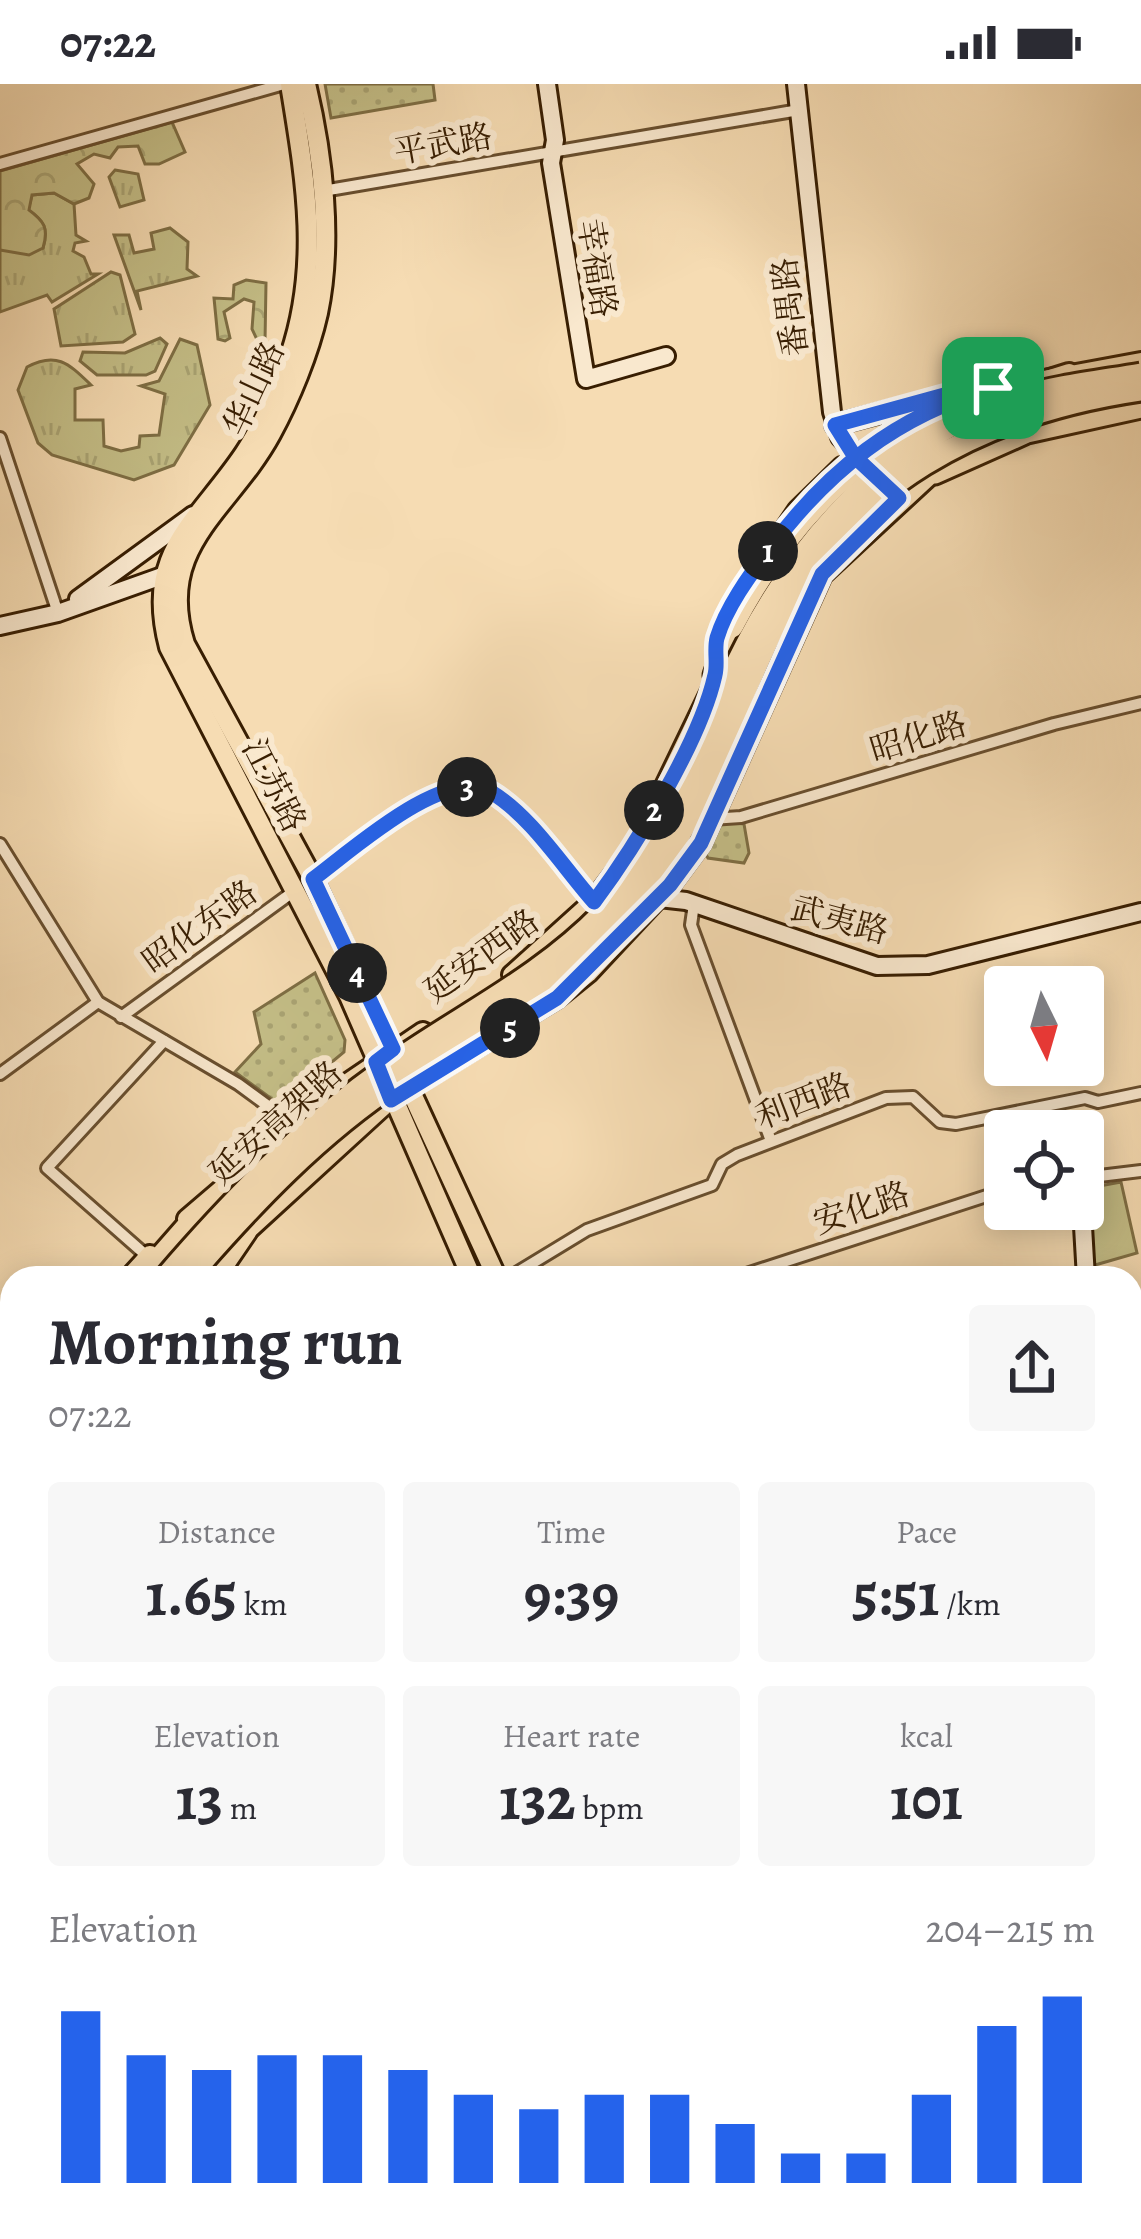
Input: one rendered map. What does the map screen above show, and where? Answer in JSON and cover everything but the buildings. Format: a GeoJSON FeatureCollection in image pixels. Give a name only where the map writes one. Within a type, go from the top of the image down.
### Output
{"type":"FeatureCollection","features":[{"type":"Feature","properties":{"kind":"highway","name":"延安高架路"},"geometry":{"type":"LineString","coordinates":[[156,1266],[271,1161],[389,1066],[541,969],[604,911],[681,799],[756,624],[790,569],[874,476],[920,441],[965,417],[1070,380],[1141,374]]}},
{"type":"Feature","properties":{"kind":"highway"},"geometry":{"type":"LineString","coordinates":[[715,675],[751,590],[820,500],[897,434],[953,406],[1000,390],[1070,380]]}},
{"type":"Feature","properties":{"kind":"highway","name":"延安高架路"},"geometry":{"type":"LineString","coordinates":[[199,1266],[281,1174],[397,1082],[556,980],[620,918],[654,878],[693,817],[772,630],[844,528],[938,454],[998,423],[1088,398],[1141,394]]}},
{"type":"Feature","properties":{"kind":"highway"},"geometry":{"type":"LineString","coordinates":[[935,472],[1027,432],[1141,409]]}},
{"type":"Feature","properties":{"kind":"highway"},"geometry":{"type":"LineString","coordinates":[[155,1266],[198,1214]]}},
{"type":"Feature","properties":{"kind":"highway"},"geometry":{"type":"LineString","coordinates":[[223,1266],[246,1231]]}},
{"type":"Feature","properties":{"kind":"main road","name":"华山路"},"geometry":{"type":"LineString","coordinates":[[194,514],[244,453],[290,358],[310,257],[315,193],[287,84]]}},
{"type":"Feature","properties":{"kind":"main road","name":"华山路"},"geometry":{"type":"LineString","coordinates":[[170,573],[271,435],[301,364],[320,296],[306,84]]}},
{"type":"Feature","properties":{"kind":"main road","name":"延安西路"},"geometry":{"type":"LineString","coordinates":[[198,1214],[294,1125],[393,1049],[484,996],[594,902],[637,844],[715,675],[717,640],[749,575],[814,491],[937,422],[1141,362]]}},
{"type":"Feature","properties":{"kind":"main road","name":"延安西路"},"geometry":{"type":"LineString","coordinates":[[862,462],[941,403],[993,388],[1070,380]]}},
{"type":"Feature","properties":{"kind":"main road"},"geometry":{"type":"LineString","coordinates":[[835,425],[970,388],[993,388]]}},
{"type":"Feature","properties":{"kind":"main road"},"geometry":{"type":"LineString","coordinates":[[935,472],[949,454],[999,429],[1141,394]]}},
{"type":"Feature","properties":{"kind":"main road"},"geometry":{"type":"LineString","coordinates":[[214,1266],[246,1231],[391,1100],[557,998],[588,973],[657,896],[701,843],[822,574],[899,498],[935,472],[1030,437],[1141,409]]}},
{"type":"Feature","properties":{"kind":"main road"},"geometry":{"type":"LineString","coordinates":[[170,573],[194,514]]}},
{"type":"Feature","properties":{"kind":"main road","name":"江苏路"},"geometry":{"type":"LineString","coordinates":[[170,573],[185,644],[313,879],[492,1266]]}},
{"type":"Feature","properties":{"kind":"main road","name":"江苏路"},"geometry":{"type":"LineString","coordinates":[[170,573],[161,615],[170,647],[295,890],[467,1266]]}},
{"type":"Feature","properties":{"kind":"street"},"geometry":{"type":"LineString","coordinates":[[0,164],[287,84]]}},
{"type":"Feature","properties":{"kind":"street","name":"幸福路"},"geometry":{"type":"LineString","coordinates":[[547,84],[552,151],[586,379],[666,356]]}},
{"type":"Feature","properties":{"kind":"street","name":"番禺路"},"geometry":{"type":"LineString","coordinates":[[796,84],[835,425],[862,462],[899,498]]}},
{"type":"Feature","properties":{"kind":"street","name":"平武路"},"geometry":{"type":"LineString","coordinates":[[315,193],[799,110]]}},
{"type":"Feature","properties":{"kind":"street"},"geometry":{"type":"LineString","coordinates":[[0,438],[58,613]]}},
{"type":"Feature","properties":{"kind":"street","name":"华山路"},"geometry":{"type":"LineString","coordinates":[[58,613],[194,514]]}},
{"type":"Feature","properties":{"kind":"street","name":"华山路"},"geometry":{"type":"LineString","coordinates":[[0,626],[58,613],[170,573]]}},
{"type":"Feature","properties":{"kind":"street","name":"昭化路"},"geometry":{"type":"LineString","coordinates":[[711,820],[741,817],[1054,724],[1141,704]]}},
{"type":"Feature","properties":{"kind":"street","name":"昭化东路"},"geometry":{"type":"LineString","coordinates":[[121,1017],[413,806],[456,786],[487,789],[510,808],[594,902]]}},
{"type":"Feature","properties":{"kind":"street"},"geometry":{"type":"LineString","coordinates":[[0,844],[98,1002],[222,1075],[294,1125]]}},
{"type":"Feature","properties":{"kind":"street","name":"武夷路"},"geometry":{"type":"LineString","coordinates":[[594,902],[657,896],[694,904],[877,966],[928,964],[1141,912]]}},
{"type":"Feature","properties":{"kind":"street"},"geometry":{"type":"LineString","coordinates":[[694,904],[691,925],[771,1141]]}},
{"type":"Feature","properties":{"kind":"street"},"geometry":{"type":"LineString","coordinates":[[0,1074],[98,1002]]}},
{"type":"Feature","properties":{"kind":"street"},"geometry":{"type":"LineString","coordinates":[[148,1266],[47,1168],[164,1041]]}},
{"type":"Feature","properties":{"kind":"street","name":"利西路"},"geometry":{"type":"LineString","coordinates":[[527,1266],[574,1236],[712,1185],[727,1160],[899,1096],[918,1099],[949,1124],[1141,1093]]}},
{"type":"Feature","properties":{"kind":"street"},"geometry":{"type":"LineString","coordinates":[[1104,1176],[1141,1171]]}},
{"type":"Feature","properties":{"kind":"street","name":"安化路"},"geometry":{"type":"LineString","coordinates":[[771,1266],[984,1197]]}},
{"type":"Feature","properties":{"kind":"street"},"geometry":{"type":"LineString","coordinates":[[1083,1230],[1085,1266]]}},
{"type":"Feature","properties":{"kind":"green space"},"geometry":{"type":"Polygon","coordinates":[[[325,84],[433,84],[435,100],[331,118],[325,84]]]}},
{"type":"Feature","properties":{"kind":"green space"},"geometry":{"type":"Polygon","coordinates":[[[172,122],[185,152],[159,164],[145,164],[138,146],[118,147],[110,158],[94,154],[77,164],[94,184],[89,198],[74,204],[54,193],[32,195],[29,210],[44,226],[43,248],[29,255],[0,250],[0,171],[172,122]]]}},
{"type":"Feature","properties":{"kind":"green space"},"geometry":{"type":"Polygon","coordinates":[[[115,170],[138,174],[144,200],[120,207],[109,177],[115,170]]]}},
{"type":"Feature","properties":{"kind":"green space"},"geometry":{"type":"Polygon","coordinates":[[[54,193],[74,204],[76,235],[86,241],[75,243],[73,251],[84,257],[91,274],[98,274],[52,302],[47,295],[0,312],[0,250],[43,248],[44,226],[28,210],[32,195],[54,193]]]}},
{"type":"Feature","properties":{"kind":"green space"},"geometry":{"type":"Polygon","coordinates":[[[170,228],[188,242],[187,269],[197,276],[137,291],[141,310],[114,235],[129,235],[134,253],[154,249],[151,233],[170,228]]]}},
{"type":"Feature","properties":{"kind":"green space"},"geometry":{"type":"Polygon","coordinates":[[[111,272],[120,275],[135,334],[123,342],[61,346],[54,309],[111,272]]]}},
{"type":"Feature","properties":{"kind":"green space"},"geometry":{"type":"Polygon","coordinates":[[[246,280],[266,283],[265,342],[260,346],[252,329],[254,302],[244,299],[224,312],[230,338],[218,339],[214,298],[233,299],[234,285],[246,280]]]}},
{"type":"Feature","properties":{"kind":"green space"},"geometry":{"type":"Polygon","coordinates":[[[160,338],[167,344],[155,371],[146,375],[97,375],[80,361],[83,352],[125,353],[160,338]]]}},
{"type":"Feature","properties":{"kind":"green space"},"geometry":{"type":"Polygon","coordinates":[[[180,339],[197,345],[210,405],[174,465],[134,480],[52,455],[38,443],[18,390],[27,367],[55,360],[76,371],[91,385],[75,389],[75,420],[103,420],[104,446],[121,451],[139,447],[140,436],[159,435],[165,394],[141,386],[159,381],[180,339]]]}},
{"type":"Feature","properties":{"kind":"green space"},"geometry":{"type":"Polygon","coordinates":[[[729,822],[744,824],[749,853],[744,863],[708,858],[704,851],[713,828],[729,822]]]}},
{"type":"Feature","properties":{"kind":"green space"},"geometry":{"type":"Polygon","coordinates":[[[315,973],[345,1040],[344,1052],[280,1105],[235,1072],[261,1044],[254,1012],[315,973]]]}},
{"type":"Feature","properties":{"kind":"green space"},"geometry":{"type":"Polygon","coordinates":[[[1121,1182],[1137,1253],[1095,1265],[1091,1230],[1104,1230],[1104,1185],[1121,1182]]]}},
{"type":"Feature","properties":{"kind":"route"},"geometry":{"type":"LineString","coordinates":[[993,388],[941,403],[868,445],[855,457],[814,491],[798,510],[749,575],[717,640],[715,675],[669,780],[637,844],[594,902],[510,808],[487,789],[456,786],[413,806],[313,879],[393,1049],[376,1062],[391,1100],[557,998],[588,973],[670,885],[701,843],[754,714],[822,574],[899,498],[887,481],[855,457],[835,425],[970,388],[993,388]]}}]}
